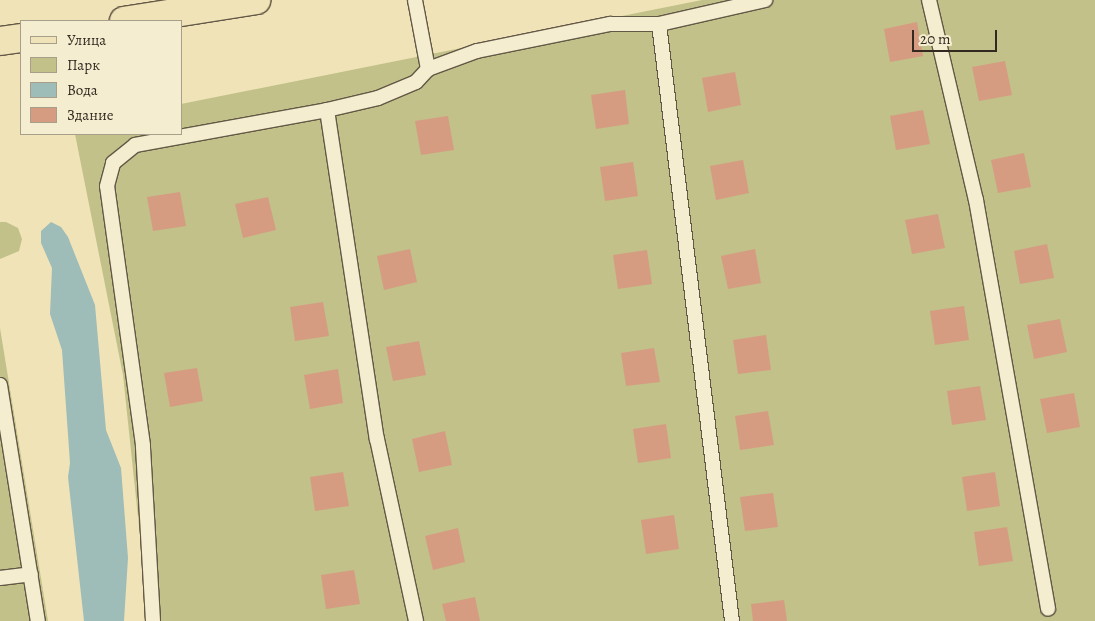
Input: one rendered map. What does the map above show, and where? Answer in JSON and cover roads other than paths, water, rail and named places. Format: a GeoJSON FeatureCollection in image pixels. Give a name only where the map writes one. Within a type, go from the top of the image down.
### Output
{"type":"FeatureCollection","features":[{"type":"Feature","properties":{"kind":"main road"},"geometry":{"type":"LineString","coordinates":[[130,20],[256,0]]}},
{"type":"Feature","properties":{"kind":"main road"},"geometry":{"type":"LineString","coordinates":[[0,41],[20,38]]}},
{"type":"Feature","properties":{"kind":"lane"},"geometry":{"type":"LineString","coordinates":[[415,0],[428,69]]}},
{"type":"Feature","properties":{"kind":"lane"},"geometry":{"type":"LineString","coordinates":[[153,621],[143,445],[107,186],[113,163],[135,145],[327,110],[378,98],[416,82],[428,69],[477,51],[610,24],[659,24],[765,0]]}},
{"type":"Feature","properties":{"kind":"lane"},"geometry":{"type":"LineString","coordinates":[[929,0],[976,200],[1048,609]]}},
{"type":"Feature","properties":{"kind":"lane"},"geometry":{"type":"LineString","coordinates":[[659,24],[732,621]]}},
{"type":"Feature","properties":{"kind":"lane"},"geometry":{"type":"LineString","coordinates":[[327,110],[377,439],[416,621]]}},
{"type":"Feature","properties":{"kind":"lane"},"geometry":{"type":"LineString","coordinates":[[0,385],[38,621]]}},
{"type":"Feature","properties":{"kind":"lane"},"geometry":{"type":"LineString","coordinates":[[0,578],[30,574]]}},
{"type":"Feature","properties":{"kind":"water"},"geometry":{"type":"Polygon","coordinates":[[[51,222],[61,227],[68,237],[95,305],[106,430],[121,468],[128,558],[124,621],[84,621],[68,477],[70,463],[62,350],[50,314],[52,268],[41,243],[41,231],[51,222]]]}}]}
